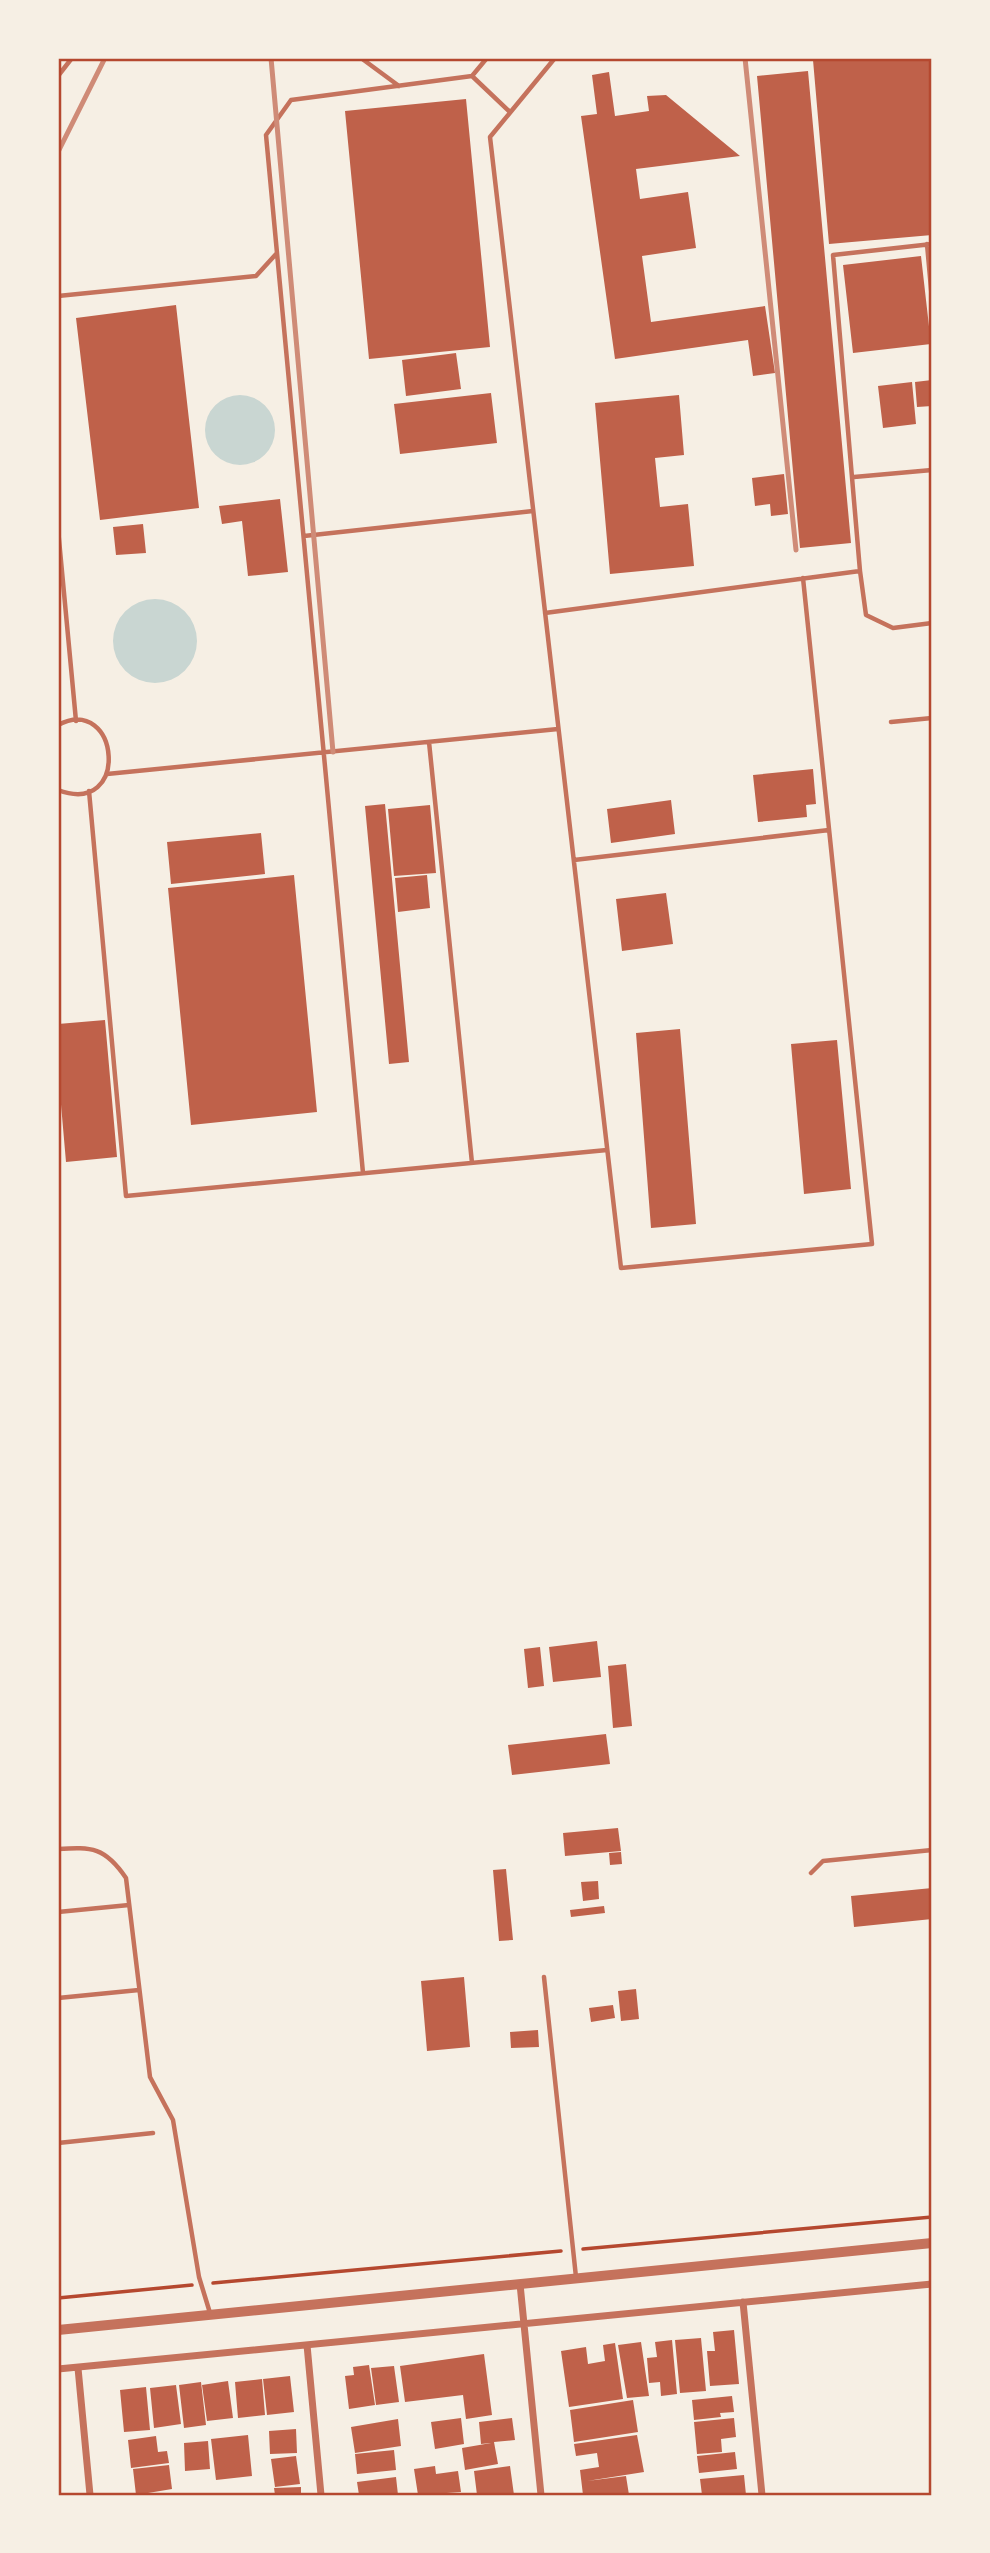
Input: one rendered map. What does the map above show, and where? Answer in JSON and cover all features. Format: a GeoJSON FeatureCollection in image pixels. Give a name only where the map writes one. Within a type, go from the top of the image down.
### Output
{"type":"FeatureCollection","features":[{"type":"Feature","properties":{"kind":"street"},"geometry":{"type":"LineString","coordinates":[[58,2330],[932,2243]]}},
{"type":"Feature","properties":{"kind":"street"},"geometry":{"type":"LineString","coordinates":[[520,2284],[541,2495]]}},
{"type":"Feature","properties":{"kind":"street"},"geometry":{"type":"LineString","coordinates":[[58,2370],[932,2284]]}},
{"type":"Feature","properties":{"kind":"street"},"geometry":{"type":"LineString","coordinates":[[743,2302],[762,2495]]}},
{"type":"Feature","properties":{"kind":"street"},"geometry":{"type":"LineString","coordinates":[[307,2345],[321,2495]]}},
{"type":"Feature","properties":{"kind":"street"},"geometry":{"type":"LineString","coordinates":[[78,2368],[90,2495]]}},
{"type":"Feature","properties":{"kind":"lane"},"geometry":{"type":"LineString","coordinates":[[58,76],[72,58]]}},
{"type":"Feature","properties":{"kind":"lane"},"geometry":{"type":"LineString","coordinates":[[361,58],[399,86]]}},
{"type":"Feature","properties":{"kind":"lane"},"geometry":{"type":"LineString","coordinates":[[363,1173],[266,135],[290,100],[472,76],[487,58]]}},
{"type":"Feature","properties":{"kind":"lane"},"geometry":{"type":"LineString","coordinates":[[555,58],[490,136],[621,1268],[872,1244],[803,578]]}},
{"type":"Feature","properties":{"kind":"lane"},"geometry":{"type":"LineString","coordinates":[[472,76],[510,112]]}},
{"type":"Feature","properties":{"kind":"lane"},"geometry":{"type":"LineString","coordinates":[[932,300],[929,244],[833,255],[866,615],[893,628],[932,623]]}},
{"type":"Feature","properties":{"kind":"lane"},"geometry":{"type":"LineString","coordinates":[[58,296],[256,276],[277,253]]}},
{"type":"Feature","properties":{"kind":"lane"},"geometry":{"type":"LineString","coordinates":[[853,477],[932,470]]}},
{"type":"Feature","properties":{"kind":"lane"},"geometry":{"type":"LineString","coordinates":[[304,536],[533,511]]}},
{"type":"Feature","properties":{"kind":"lane"},"geometry":{"type":"LineString","coordinates":[[58,528],[76,721]]}},
{"type":"Feature","properties":{"kind":"lane"},"geometry":{"type":"LineString","coordinates":[[545,613],[860,571]]}},
{"type":"Feature","properties":{"kind":"lane"},"geometry":{"type":"LineString","coordinates":[[891,722],[932,718]]}},
{"type":"Feature","properties":{"kind":"lane"},"geometry":{"type":"LineString","coordinates":[[58,725],[76,721],[88,723],[106,739],[110,763],[107,774],[89,791],[78,794],[58,790]]}},
{"type":"Feature","properties":{"kind":"lane"},"geometry":{"type":"LineString","coordinates":[[107,774],[559,729]]}},
{"type":"Feature","properties":{"kind":"lane"},"geometry":{"type":"LineString","coordinates":[[429,742],[472,1163]]}},
{"type":"Feature","properties":{"kind":"lane"},"geometry":{"type":"LineString","coordinates":[[89,791],[126,1196],[607,1150]]}},
{"type":"Feature","properties":{"kind":"lane"},"geometry":{"type":"LineString","coordinates":[[574,860],[829,830]]}},
{"type":"Feature","properties":{"kind":"lane"},"geometry":{"type":"LineString","coordinates":[[58,1849],[88,1847],[106,1854],[125,1878],[150,2077],[173,2120],[201,2284],[210,2315]]}},
{"type":"Feature","properties":{"kind":"lane"},"geometry":{"type":"LineString","coordinates":[[811,1873],[823,1861],[932,1850]]}},
{"type":"Feature","properties":{"kind":"lane"},"geometry":{"type":"LineString","coordinates":[[58,1912],[129,1905]]}},
{"type":"Feature","properties":{"kind":"lane"},"geometry":{"type":"LineString","coordinates":[[544,1977],[576,2278]]}},
{"type":"Feature","properties":{"kind":"lane"},"geometry":{"type":"LineString","coordinates":[[58,1998],[139,1990]]}},
{"type":"Feature","properties":{"kind":"lane"},"geometry":{"type":"LineString","coordinates":[[58,2143],[153,2133]]}},
{"type":"Feature","properties":{"kind":"path"},"geometry":{"type":"LineString","coordinates":[[58,2298],[932,2217]]}},
{"type":"Feature","properties":{"kind":"shaded area"},"geometry":{"type":"Polygon","coordinates":[[[240,395],[259,401],[269,411],[275,430],[269,449],[259,459],[240,465],[221,459],[211,449],[205,430],[211,411],[221,401],[240,395]]]}},
{"type":"Feature","properties":{"kind":"shaded area"},"geometry":{"type":"Polygon","coordinates":[[[155,599],[171,602],[185,611],[194,625],[197,641],[194,657],[185,671],[171,680],[155,683],[139,680],[125,671],[116,657],[113,641],[116,625],[125,611],[139,602],[155,599]]]}},
{"type":"Feature","properties":{"kind":"building"},"geometry":{"type":"Polygon","coordinates":[[[932,58],[932,235],[829,244],[813,60],[932,58]]]}},
{"type":"Feature","properties":{"kind":"building"},"geometry":{"type":"Polygon","coordinates":[[[808,71],[851,543],[800,548],[757,76],[808,71]]]}},
{"type":"Feature","properties":{"kind":"building"},"geometry":{"type":"Polygon","coordinates":[[[609,72],[615,116],[649,111],[647,96],[666,95],[740,156],[636,169],[640,199],[688,192],[696,248],[642,256],[651,322],[765,306],[775,373],[753,376],[748,340],[615,359],[581,116],[597,114],[592,75],[609,72]]]}},
{"type":"Feature","properties":{"kind":"building"},"geometry":{"type":"Polygon","coordinates":[[[466,99],[490,347],[369,359],[345,111],[466,99]]]}},
{"type":"Feature","properties":{"kind":"building"},"geometry":{"type":"Polygon","coordinates":[[[921,256],[931,344],[853,353],[843,265],[921,256]]]}},
{"type":"Feature","properties":{"kind":"building"},"geometry":{"type":"Polygon","coordinates":[[[176,305],[199,508],[100,520],[76,318],[176,305]]]}},
{"type":"Feature","properties":{"kind":"building"},"geometry":{"type":"Polygon","coordinates":[[[456,353],[461,389],[406,396],[402,360],[456,353]]]}},
{"type":"Feature","properties":{"kind":"building"},"geometry":{"type":"Polygon","coordinates":[[[932,380],[932,406],[917,407],[915,382],[932,380]]]}},
{"type":"Feature","properties":{"kind":"building"},"geometry":{"type":"Polygon","coordinates":[[[912,382],[916,424],[883,428],[878,386],[912,382]]]}},
{"type":"Feature","properties":{"kind":"building"},"geometry":{"type":"Polygon","coordinates":[[[491,393],[497,443],[400,454],[394,404],[491,393]]]}},
{"type":"Feature","properties":{"kind":"building"},"geometry":{"type":"Polygon","coordinates":[[[679,395],[684,455],[655,458],[660,507],[688,504],[694,566],[610,574],[595,403],[679,395]]]}},
{"type":"Feature","properties":{"kind":"building"},"geometry":{"type":"Polygon","coordinates":[[[784,474],[788,514],[771,516],[770,504],[755,506],[752,478],[784,474]]]}},
{"type":"Feature","properties":{"kind":"building"},"geometry":{"type":"Polygon","coordinates":[[[280,499],[288,572],[248,576],[242,521],[222,524],[219,506],[280,499]]]}},
{"type":"Feature","properties":{"kind":"building"},"geometry":{"type":"Polygon","coordinates":[[[143,524],[146,553],[116,555],[113,527],[143,524]]]}},
{"type":"Feature","properties":{"kind":"building"},"geometry":{"type":"Polygon","coordinates":[[[813,769],[816,804],[806,805],[807,817],[758,822],[753,775],[813,769]]]}},
{"type":"Feature","properties":{"kind":"building"},"geometry":{"type":"Polygon","coordinates":[[[671,800],[675,834],[611,843],[607,809],[671,800]]]}},
{"type":"Feature","properties":{"kind":"building"},"geometry":{"type":"Polygon","coordinates":[[[385,804],[409,1062],[389,1064],[365,806],[385,804]]]}},
{"type":"Feature","properties":{"kind":"building"},"geometry":{"type":"Polygon","coordinates":[[[430,805],[436,873],[394,876],[388,809],[430,805]]]}},
{"type":"Feature","properties":{"kind":"building"},"geometry":{"type":"Polygon","coordinates":[[[261,833],[265,874],[171,884],[167,842],[261,833]]]}},
{"type":"Feature","properties":{"kind":"building"},"geometry":{"type":"Polygon","coordinates":[[[294,875],[317,1112],[191,1125],[168,888],[294,875]]]}},
{"type":"Feature","properties":{"kind":"building"},"geometry":{"type":"Polygon","coordinates":[[[427,875],[430,908],[398,912],[395,878],[427,875]]]}},
{"type":"Feature","properties":{"kind":"building"},"geometry":{"type":"Polygon","coordinates":[[[666,893],[673,944],[622,951],[616,899],[666,893]]]}},
{"type":"Feature","properties":{"kind":"building"},"geometry":{"type":"Polygon","coordinates":[[[105,1020],[117,1157],[66,1162],[58,1070],[58,1024],[105,1020]]]}},
{"type":"Feature","properties":{"kind":"building"},"geometry":{"type":"Polygon","coordinates":[[[680,1029],[696,1224],[651,1228],[636,1033],[680,1029]]]}},
{"type":"Feature","properties":{"kind":"building"},"geometry":{"type":"Polygon","coordinates":[[[837,1040],[851,1189],[804,1194],[791,1044],[837,1040]]]}},
{"type":"Feature","properties":{"kind":"building"},"geometry":{"type":"Polygon","coordinates":[[[597,1641],[601,1677],[553,1682],[549,1647],[597,1641]]]}},
{"type":"Feature","properties":{"kind":"building"},"geometry":{"type":"Polygon","coordinates":[[[540,1647],[544,1686],[528,1688],[524,1649],[540,1647]]]}},
{"type":"Feature","properties":{"kind":"building"},"geometry":{"type":"Polygon","coordinates":[[[626,1664],[632,1726],[613,1728],[608,1666],[626,1664]]]}},
{"type":"Feature","properties":{"kind":"building"},"geometry":{"type":"Polygon","coordinates":[[[606,1734],[610,1764],[512,1775],[508,1745],[606,1734]]]}},
{"type":"Feature","properties":{"kind":"building"},"geometry":{"type":"Polygon","coordinates":[[[618,1828],[621,1851],[565,1856],[563,1833],[618,1828]]]}},
{"type":"Feature","properties":{"kind":"building"},"geometry":{"type":"Polygon","coordinates":[[[621,1852],[622,1864],[610,1865],[609,1853],[621,1852]]]}},
{"type":"Feature","properties":{"kind":"building"},"geometry":{"type":"Polygon","coordinates":[[[506,1869],[513,1940],[499,1941],[493,1870],[506,1869]]]}},
{"type":"Feature","properties":{"kind":"building"},"geometry":{"type":"Polygon","coordinates":[[[598,1881],[599,1899],[583,1901],[581,1882],[598,1881]]]}},
{"type":"Feature","properties":{"kind":"building"},"geometry":{"type":"Polygon","coordinates":[[[932,1888],[932,1919],[854,1927],[851,1896],[932,1888]]]}},
{"type":"Feature","properties":{"kind":"building"},"geometry":{"type":"Polygon","coordinates":[[[604,1906],[605,1913],[571,1917],[570,1910],[604,1906]]]}},
{"type":"Feature","properties":{"kind":"building"},"geometry":{"type":"Polygon","coordinates":[[[464,1977],[470,2047],[427,2051],[421,1981],[464,1977]]]}},
{"type":"Feature","properties":{"kind":"building"},"geometry":{"type":"Polygon","coordinates":[[[636,1989],[639,2019],[621,2021],[618,1991],[636,1989]]]}},
{"type":"Feature","properties":{"kind":"building"},"geometry":{"type":"Polygon","coordinates":[[[613,2005],[615,2018],[591,2022],[589,2008],[613,2005]]]}},
{"type":"Feature","properties":{"kind":"building"},"geometry":{"type":"Polygon","coordinates":[[[538,2030],[539,2047],[511,2048],[510,2032],[538,2030]]]}},
{"type":"Feature","properties":{"kind":"building"},"geometry":{"type":"Polygon","coordinates":[[[734,2330],[739,2384],[710,2386],[707,2351],[715,2351],[713,2332],[734,2330]]]}},
{"type":"Feature","properties":{"kind":"building"},"geometry":{"type":"Polygon","coordinates":[[[701,2338],[706,2391],[680,2393],[675,2340],[701,2338]]]}},
{"type":"Feature","properties":{"kind":"building"},"geometry":{"type":"Polygon","coordinates":[[[672,2340],[677,2394],[661,2396],[660,2382],[649,2383],[647,2358],[657,2357],[655,2342],[672,2340]]]}},
{"type":"Feature","properties":{"kind":"building"},"geometry":{"type":"Polygon","coordinates":[[[641,2342],[649,2396],[627,2398],[618,2345],[641,2342]]]}},
{"type":"Feature","properties":{"kind":"building"},"geometry":{"type":"Polygon","coordinates":[[[615,2343],[623,2399],[569,2407],[561,2351],[586,2347],[588,2364],[605,2361],[603,2345],[615,2343]]]}},
{"type":"Feature","properties":{"kind":"building"},"geometry":{"type":"Polygon","coordinates":[[[484,2354],[492,2415],[466,2419],[463,2395],[405,2402],[400,2366],[484,2354]]]}},
{"type":"Feature","properties":{"kind":"building"},"geometry":{"type":"Polygon","coordinates":[[[369,2365],[375,2405],[349,2409],[345,2376],[354,2375],[353,2367],[369,2365]]]}},
{"type":"Feature","properties":{"kind":"building"},"geometry":{"type":"Polygon","coordinates":[[[394,2366],[399,2402],[376,2405],[371,2368],[394,2366]]]}},
{"type":"Feature","properties":{"kind":"building"},"geometry":{"type":"Polygon","coordinates":[[[290,2376],[294,2412],[267,2415],[263,2379],[290,2376]]]}},
{"type":"Feature","properties":{"kind":"building"},"geometry":{"type":"Polygon","coordinates":[[[262,2379],[265,2415],[238,2418],[235,2382],[262,2379]]]}},
{"type":"Feature","properties":{"kind":"building"},"geometry":{"type":"Polygon","coordinates":[[[228,2381],[233,2418],[207,2421],[202,2385],[228,2381]]]}},
{"type":"Feature","properties":{"kind":"building"},"geometry":{"type":"Polygon","coordinates":[[[201,2382],[206,2425],[184,2428],[179,2385],[201,2382]]]}},
{"type":"Feature","properties":{"kind":"building"},"geometry":{"type":"Polygon","coordinates":[[[176,2385],[181,2424],[154,2428],[150,2388],[176,2385]]]}},
{"type":"Feature","properties":{"kind":"building"},"geometry":{"type":"Polygon","coordinates":[[[146,2387],[150,2430],[124,2432],[120,2390],[146,2387]]]}},
{"type":"Feature","properties":{"kind":"building"},"geometry":{"type":"Polygon","coordinates":[[[732,2396],[734,2412],[720,2413],[721,2417],[694,2420],[692,2400],[732,2396]]]}},
{"type":"Feature","properties":{"kind":"building"},"geometry":{"type":"Polygon","coordinates":[[[633,2400],[638,2432],[574,2442],[570,2410],[633,2400]]]}},
{"type":"Feature","properties":{"kind":"building"},"geometry":{"type":"Polygon","coordinates":[[[461,2418],[464,2444],[435,2449],[431,2422],[461,2418]]]}},
{"type":"Feature","properties":{"kind":"building"},"geometry":{"type":"Polygon","coordinates":[[[512,2418],[515,2440],[494,2442],[498,2464],[465,2470],[462,2448],[491,2443],[481,2444],[479,2422],[512,2418]]]}},
{"type":"Feature","properties":{"kind":"building"},"geometry":{"type":"Polygon","coordinates":[[[734,2418],[736,2437],[721,2439],[722,2452],[697,2454],[694,2422],[734,2418]]]}},
{"type":"Feature","properties":{"kind":"building"},"geometry":{"type":"Polygon","coordinates":[[[398,2419],[401,2446],[355,2453],[351,2427],[398,2419]]]}},
{"type":"Feature","properties":{"kind":"building"},"geometry":{"type":"Polygon","coordinates":[[[296,2429],[297,2453],[270,2454],[269,2431],[296,2429]]]}},
{"type":"Feature","properties":{"kind":"building"},"geometry":{"type":"Polygon","coordinates":[[[248,2435],[252,2476],[216,2480],[211,2439],[248,2435]]]}},
{"type":"Feature","properties":{"kind":"building"},"geometry":{"type":"Polygon","coordinates":[[[637,2435],[644,2472],[587,2481],[626,2476],[629,2495],[583,2495],[580,2470],[599,2467],[597,2453],[576,2456],[574,2444],[637,2435]]]}},
{"type":"Feature","properties":{"kind":"building"},"geometry":{"type":"Polygon","coordinates":[[[156,2436],[158,2452],[167,2451],[169,2463],[131,2468],[128,2440],[156,2436]]]}},
{"type":"Feature","properties":{"kind":"building"},"geometry":{"type":"Polygon","coordinates":[[[208,2441],[210,2469],[185,2471],[184,2443],[208,2441]]]}},
{"type":"Feature","properties":{"kind":"building"},"geometry":{"type":"Polygon","coordinates":[[[394,2450],[396,2470],[357,2474],[355,2454],[394,2450]]]}},
{"type":"Feature","properties":{"kind":"building"},"geometry":{"type":"Polygon","coordinates":[[[735,2452],[737,2469],[699,2473],[697,2456],[735,2452]]]}},
{"type":"Feature","properties":{"kind":"building"},"geometry":{"type":"Polygon","coordinates":[[[296,2456],[300,2484],[275,2487],[271,2459],[296,2456]]]}},
{"type":"Feature","properties":{"kind":"building"},"geometry":{"type":"Polygon","coordinates":[[[169,2465],[172,2489],[136,2495],[133,2469],[169,2465]]]}},
{"type":"Feature","properties":{"kind":"building"},"geometry":{"type":"Polygon","coordinates":[[[435,2466],[436,2474],[458,2471],[461,2492],[418,2495],[414,2469],[435,2466]]]}},
{"type":"Feature","properties":{"kind":"building"},"geometry":{"type":"Polygon","coordinates":[[[510,2466],[514,2495],[477,2495],[474,2471],[510,2466]]]}},
{"type":"Feature","properties":{"kind":"building"},"geometry":{"type":"Polygon","coordinates":[[[744,2475],[746,2495],[702,2495],[700,2479],[744,2475]]]}},
{"type":"Feature","properties":{"kind":"building"},"geometry":{"type":"Polygon","coordinates":[[[396,2477],[398,2495],[359,2495],[357,2482],[396,2477]]]}},
{"type":"Feature","properties":{"kind":"building"},"geometry":{"type":"Polygon","coordinates":[[[301,2487],[301,2495],[275,2495],[274,2488],[301,2487]]]}},
{"type":"Feature","properties":{"kind":"railway"},"geometry":{"type":"LineString","coordinates":[[58,152],[105,58]]}},
{"type":"Feature","properties":{"kind":"railway"},"geometry":{"type":"LineString","coordinates":[[271,58],[333,752]]}},
{"type":"Feature","properties":{"kind":"railway"},"geometry":{"type":"LineString","coordinates":[[745,58],[796,550]]}}]}
